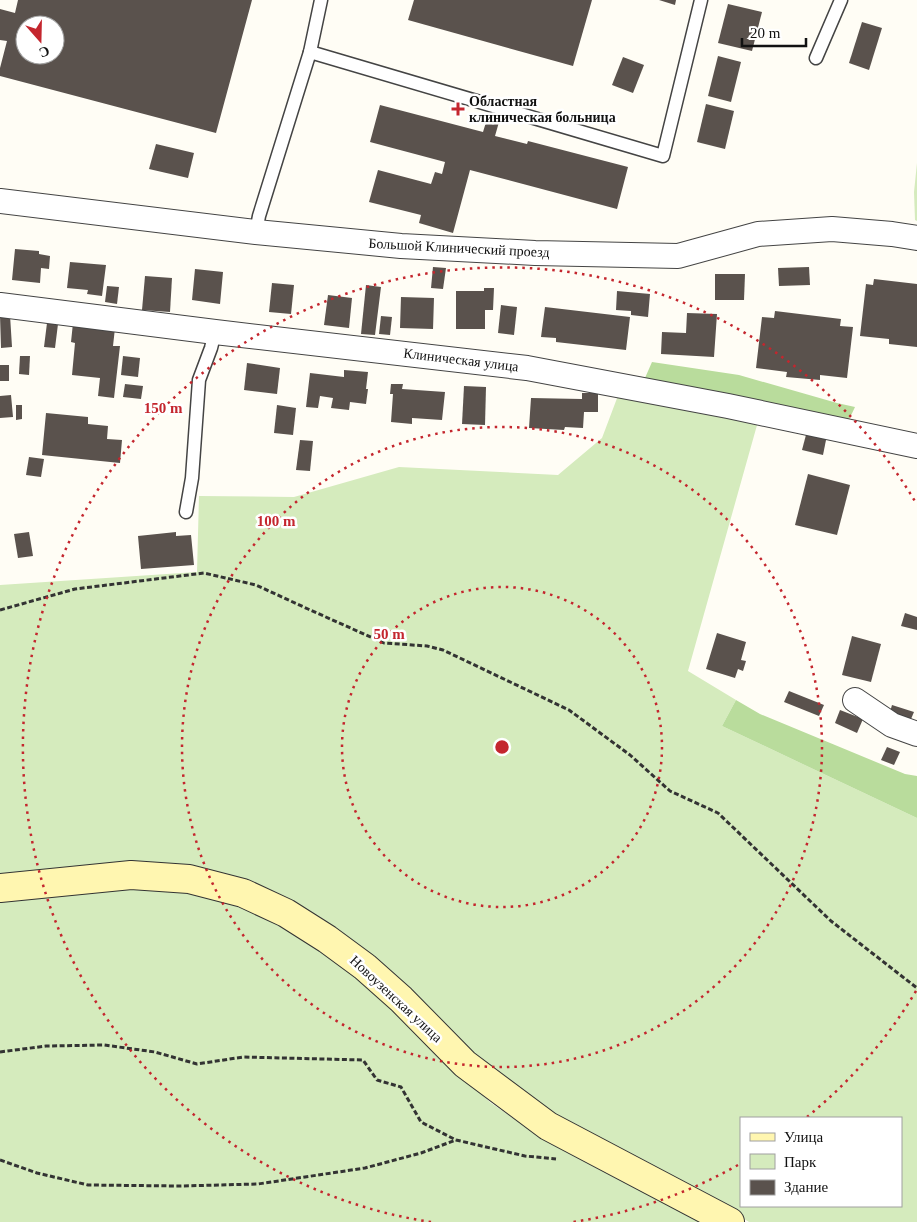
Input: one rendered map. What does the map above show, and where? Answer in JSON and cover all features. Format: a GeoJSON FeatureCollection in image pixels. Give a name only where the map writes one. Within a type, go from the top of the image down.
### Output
{"type":"FeatureCollection","features":[{"type":"Feature","properties":{"kind":"main road","name":"Новоузенская улица"},"geometry":{"type":"LineString","coordinates":[[0,888],[131,875],[188,879],[243,893],[286,913],[327,939],[365,967],[401,999],[465,1064],[548,1126],[730,1222]]}},
{"type":"Feature","properties":{"kind":"street","name":"Большой Клинический проезд"},"geometry":{"type":"LineString","coordinates":[[0,201],[256,232],[401,246],[535,253],[678,256],[758,234],[832,229],[917,238]]}},
{"type":"Feature","properties":{"kind":"street","name":"Клиническая улица"},"geometry":{"type":"LineString","coordinates":[[0,305],[527,368],[728,406],[917,446]]}},
{"type":"Feature","properties":{"kind":"street"},"geometry":{"type":"LineString","coordinates":[[855,700],[892,726],[917,734]]}},
{"type":"Feature","properties":{"kind":"lane"},"geometry":{"type":"LineString","coordinates":[[256,232],[259,216],[310,52],[321,0]]}},
{"type":"Feature","properties":{"kind":"lane"},"geometry":{"type":"LineString","coordinates":[[310,52],[664,156],[701,0]]}},
{"type":"Feature","properties":{"kind":"lane"},"geometry":{"type":"LineString","coordinates":[[816,58],[841,0]]}},
{"type":"Feature","properties":{"kind":"lane"},"geometry":{"type":"LineString","coordinates":[[186,512],[192,478],[199,380],[211,348],[214,332]]}},
{"type":"Feature","properties":{"kind":"path"},"geometry":{"type":"LineString","coordinates":[[0,610],[75,589],[204,573],[256,585],[384,643],[427,646],[444,650],[569,710],[630,755],[670,791],[718,813],[831,921],[917,988]]}},
{"type":"Feature","properties":{"kind":"path"},"geometry":{"type":"LineString","coordinates":[[0,1052],[46,1046],[104,1045],[155,1052],[197,1064],[243,1057],[363,1060],[377,1080],[401,1087],[421,1122],[456,1140],[525,1156],[562,1160]]}},
{"type":"Feature","properties":{"kind":"path"},"geometry":{"type":"LineString","coordinates":[[0,1160],[37,1173],[88,1185],[180,1186],[258,1184],[365,1168],[421,1153],[456,1140]]}},
{"type":"Feature","properties":{"kind":"green space"},"geometry":{"type":"Polygon","coordinates":[[[917,163],[917,221],[915,220],[914,192],[917,163]]]}},
{"type":"Feature","properties":{"kind":"green space"},"geometry":{"type":"Polygon","coordinates":[[[652,362],[739,375],[855,407],[846,426],[645,378],[652,362]]]}},
{"type":"Feature","properties":{"kind":"green space"},"geometry":{"type":"Polygon","coordinates":[[[619,393],[759,418],[688,671],[736,700],[722,726],[917,818],[917,1222],[749,1222],[556,1119],[249,882],[193,866],[135,863],[0,876],[0,585],[197,572],[199,496],[294,497],[399,467],[558,475],[602,438],[619,393]]]}},
{"type":"Feature","properties":{"kind":"green space"},"geometry":{"type":"Polygon","coordinates":[[[736,700],[760,714],[905,774],[917,776],[917,818],[722,726],[736,700]]]}},
{"type":"Feature","properties":{"kind":"green space"},"geometry":{"type":"Polygon","coordinates":[[[133,889],[190,892],[252,911],[304,937],[380,995],[491,1103],[542,1138],[613,1172],[705,1222],[0,1222],[0,900],[133,889]]]}},
{"type":"Feature","properties":{"kind":"building"},"geometry":{"type":"Polygon","coordinates":[[[18,0],[252,0],[216,133],[0,76],[0,68],[7,41],[0,40],[0,9],[15,13],[18,0]]]}},
{"type":"Feature","properties":{"kind":"building"},"geometry":{"type":"Polygon","coordinates":[[[414,0],[592,0],[573,66],[408,20],[414,0]]]}},
{"type":"Feature","properties":{"kind":"building"},"geometry":{"type":"Polygon","coordinates":[[[659,0],[676,0],[675,5],[659,0]]]}},
{"type":"Feature","properties":{"kind":"building"},"geometry":{"type":"Polygon","coordinates":[[[728,4],[762,12],[752,51],[718,43],[728,4]]]}},
{"type":"Feature","properties":{"kind":"building"},"geometry":{"type":"Polygon","coordinates":[[[862,22],[882,28],[869,70],[849,63],[862,22]]]}},
{"type":"Feature","properties":{"kind":"building"},"geometry":{"type":"Polygon","coordinates":[[[718,56],[741,62],[731,102],[708,96],[718,56]]]}},
{"type":"Feature","properties":{"kind":"building"},"geometry":{"type":"Polygon","coordinates":[[[623,57],[644,65],[633,93],[612,85],[623,57]]]}},
{"type":"Feature","properties":{"kind":"building"},"geometry":{"type":"Polygon","coordinates":[[[706,104],[734,111],[725,149],[697,142],[706,104]]]}},
{"type":"Feature","properties":{"kind":"building"},"geometry":{"type":"Polygon","coordinates":[[[380,105],[483,132],[487,119],[499,122],[495,136],[527,144],[528,141],[628,167],[617,209],[470,170],[453,233],[419,223],[421,215],[369,202],[378,170],[431,184],[435,172],[442,174],[445,162],[370,142],[380,105]]]}},
{"type":"Feature","properties":{"kind":"building"},"geometry":{"type":"Polygon","coordinates":[[[156,144],[194,153],[188,178],[149,169],[156,144]]]}},
{"type":"Feature","properties":{"kind":"building"},"geometry":{"type":"Polygon","coordinates":[[[15,249],[39,251],[39,254],[50,256],[49,269],[41,268],[40,283],[12,280],[15,249]]]}},
{"type":"Feature","properties":{"kind":"building"},"geometry":{"type":"Polygon","coordinates":[[[70,262],[106,265],[102,296],[87,294],[88,290],[67,288],[70,262]]]}},
{"type":"Feature","properties":{"kind":"building"},"geometry":{"type":"Polygon","coordinates":[[[433,267],[446,268],[443,289],[431,288],[433,267]]]}},
{"type":"Feature","properties":{"kind":"building"},"geometry":{"type":"Polygon","coordinates":[[[809,267],[810,285],[779,286],[778,268],[809,267]]]}},
{"type":"Feature","properties":{"kind":"building"},"geometry":{"type":"Polygon","coordinates":[[[195,269],[223,272],[220,304],[192,300],[195,269]]]}},
{"type":"Feature","properties":{"kind":"building"},"geometry":{"type":"Polygon","coordinates":[[[715,274],[745,274],[744,300],[715,300],[715,274]]]}},
{"type":"Feature","properties":{"kind":"building"},"geometry":{"type":"Polygon","coordinates":[[[145,276],[172,278],[170,312],[142,310],[145,276]]]}},
{"type":"Feature","properties":{"kind":"building"},"geometry":{"type":"Polygon","coordinates":[[[874,279],[917,284],[917,347],[889,344],[889,339],[860,336],[866,284],[873,285],[874,279]]]}},
{"type":"Feature","properties":{"kind":"building"},"geometry":{"type":"Polygon","coordinates":[[[272,283],[294,285],[291,314],[269,312],[272,283]]]}},
{"type":"Feature","properties":{"kind":"building"},"geometry":{"type":"Polygon","coordinates":[[[366,285],[381,287],[375,335],[361,334],[366,285]]]}},
{"type":"Feature","properties":{"kind":"building"},"geometry":{"type":"Polygon","coordinates":[[[107,286],[119,287],[117,304],[105,302],[107,286]]]}},
{"type":"Feature","properties":{"kind":"building"},"geometry":{"type":"Polygon","coordinates":[[[484,288],[494,288],[493,310],[485,310],[485,329],[456,329],[456,291],[484,291],[484,288]]]}},
{"type":"Feature","properties":{"kind":"building"},"geometry":{"type":"Polygon","coordinates":[[[617,291],[650,294],[648,317],[631,315],[631,311],[616,310],[617,291]]]}},
{"type":"Feature","properties":{"kind":"building"},"geometry":{"type":"Polygon","coordinates":[[[328,295],[352,298],[349,328],[324,325],[328,295]]]}},
{"type":"Feature","properties":{"kind":"building"},"geometry":{"type":"Polygon","coordinates":[[[401,297],[434,298],[433,329],[400,328],[401,297]]]}},
{"type":"Feature","properties":{"kind":"building"},"geometry":{"type":"Polygon","coordinates":[[[501,305],[517,307],[514,335],[498,333],[501,305]]]}},
{"type":"Feature","properties":{"kind":"building"},"geometry":{"type":"Polygon","coordinates":[[[545,307],[630,317],[626,350],[556,342],[556,338],[541,337],[545,307]]]}},
{"type":"Feature","properties":{"kind":"building"},"geometry":{"type":"Polygon","coordinates":[[[775,311],[841,319],[840,326],[853,327],[847,378],[820,375],[820,380],[786,377],[787,372],[756,368],[762,317],[774,318],[775,311]]]}},
{"type":"Feature","properties":{"kind":"building"},"geometry":{"type":"Polygon","coordinates":[[[687,313],[717,314],[714,357],[661,354],[662,332],[686,333],[687,313]]]}},
{"type":"Feature","properties":{"kind":"building"},"geometry":{"type":"Polygon","coordinates":[[[10,315],[12,347],[1,348],[0,316],[10,315]]]}},
{"type":"Feature","properties":{"kind":"building"},"geometry":{"type":"Polygon","coordinates":[[[381,316],[392,317],[390,335],[379,334],[381,316]]]}},
{"type":"Feature","properties":{"kind":"building"},"geometry":{"type":"Polygon","coordinates":[[[47,323],[58,324],[55,348],[44,347],[47,323]]]}},
{"type":"Feature","properties":{"kind":"building"},"geometry":{"type":"Polygon","coordinates":[[[73,323],[115,328],[113,346],[120,346],[114,398],[98,396],[100,378],[72,375],[75,343],[71,342],[73,323]]]}},
{"type":"Feature","properties":{"kind":"building"},"geometry":{"type":"Polygon","coordinates":[[[20,356],[30,356],[29,375],[19,374],[20,356]]]}},
{"type":"Feature","properties":{"kind":"building"},"geometry":{"type":"Polygon","coordinates":[[[123,356],[140,358],[138,377],[121,375],[123,356]]]}},
{"type":"Feature","properties":{"kind":"building"},"geometry":{"type":"Polygon","coordinates":[[[247,363],[280,368],[277,394],[244,390],[247,363]]]}},
{"type":"Feature","properties":{"kind":"building"},"geometry":{"type":"Polygon","coordinates":[[[0,365],[9,365],[9,381],[0,381],[0,365]]]}},
{"type":"Feature","properties":{"kind":"building"},"geometry":{"type":"Polygon","coordinates":[[[344,370],[368,372],[366,404],[350,402],[349,410],[331,408],[333,398],[320,396],[318,408],[306,407],[310,373],[344,377],[344,370]]]}},
{"type":"Feature","properties":{"kind":"building"},"geometry":{"type":"Polygon","coordinates":[[[125,384],[143,386],[141,399],[123,397],[125,384]]]}},
{"type":"Feature","properties":{"kind":"building"},"geometry":{"type":"Polygon","coordinates":[[[391,384],[403,384],[402,389],[445,392],[442,420],[412,418],[412,424],[391,422],[393,394],[390,394],[391,384]]]}},
{"type":"Feature","properties":{"kind":"building"},"geometry":{"type":"Polygon","coordinates":[[[464,386],[486,387],[485,425],[462,424],[464,386]]]}},
{"type":"Feature","properties":{"kind":"building"},"geometry":{"type":"Polygon","coordinates":[[[582,393],[598,393],[598,412],[584,412],[583,428],[565,427],[564,430],[529,428],[531,398],[582,399],[582,393]]]}},
{"type":"Feature","properties":{"kind":"building"},"geometry":{"type":"Polygon","coordinates":[[[11,395],[13,417],[0,418],[0,396],[11,395]]]}},
{"type":"Feature","properties":{"kind":"building"},"geometry":{"type":"Polygon","coordinates":[[[16,405],[22,405],[22,419],[16,420],[16,405]]]}},
{"type":"Feature","properties":{"kind":"building"},"geometry":{"type":"Polygon","coordinates":[[[277,405],[296,408],[293,435],[274,433],[277,405]]]}},
{"type":"Feature","properties":{"kind":"building"},"geometry":{"type":"Polygon","coordinates":[[[46,413],[88,417],[88,424],[108,426],[107,439],[122,440],[120,463],[42,455],[46,413]]]}},
{"type":"Feature","properties":{"kind":"building"},"geometry":{"type":"Polygon","coordinates":[[[807,431],[827,435],[823,455],[802,450],[807,431]]]}},
{"type":"Feature","properties":{"kind":"building"},"geometry":{"type":"Polygon","coordinates":[[[300,440],[313,441],[310,471],[296,470],[300,440]]]}},
{"type":"Feature","properties":{"kind":"building"},"geometry":{"type":"Polygon","coordinates":[[[29,457],[44,459],[41,477],[26,475],[29,457]]]}},
{"type":"Feature","properties":{"kind":"building"},"geometry":{"type":"Polygon","coordinates":[[[808,474],[850,485],[837,535],[795,525],[808,474]]]}},
{"type":"Feature","properties":{"kind":"building"},"geometry":{"type":"Polygon","coordinates":[[[29,532],[33,556],[18,558],[14,534],[29,532]]]}},
{"type":"Feature","properties":{"kind":"building"},"geometry":{"type":"Polygon","coordinates":[[[176,532],[176,536],[191,535],[194,565],[141,569],[138,536],[176,532]]]}},
{"type":"Feature","properties":{"kind":"building"},"geometry":{"type":"Polygon","coordinates":[[[905,613],[917,617],[917,630],[901,626],[905,613]]]}},
{"type":"Feature","properties":{"kind":"building"},"geometry":{"type":"Polygon","coordinates":[[[717,633],[746,642],[741,660],[746,661],[743,671],[738,669],[735,678],[706,669],[717,633]]]}},
{"type":"Feature","properties":{"kind":"building"},"geometry":{"type":"Polygon","coordinates":[[[852,636],[881,644],[871,682],[842,675],[852,636]]]}},
{"type":"Feature","properties":{"kind":"building"},"geometry":{"type":"Polygon","coordinates":[[[789,691],[824,705],[819,716],[784,702],[789,691]]]}},
{"type":"Feature","properties":{"kind":"building"},"geometry":{"type":"Polygon","coordinates":[[[892,705],[914,712],[911,719],[890,712],[892,705]]]}},
{"type":"Feature","properties":{"kind":"building"},"geometry":{"type":"Polygon","coordinates":[[[840,710],[863,719],[857,733],[835,723],[840,710]]]}},
{"type":"Feature","properties":{"kind":"building"},"geometry":{"type":"Polygon","coordinates":[[[887,747],[900,752],[894,765],[881,760],[887,747]]]}},
{"type":"Feature","properties":{"kind":"place","name":"Областная клиническая больница"},"geometry":{"type":"Point","coordinates":[458,109]}}]}
